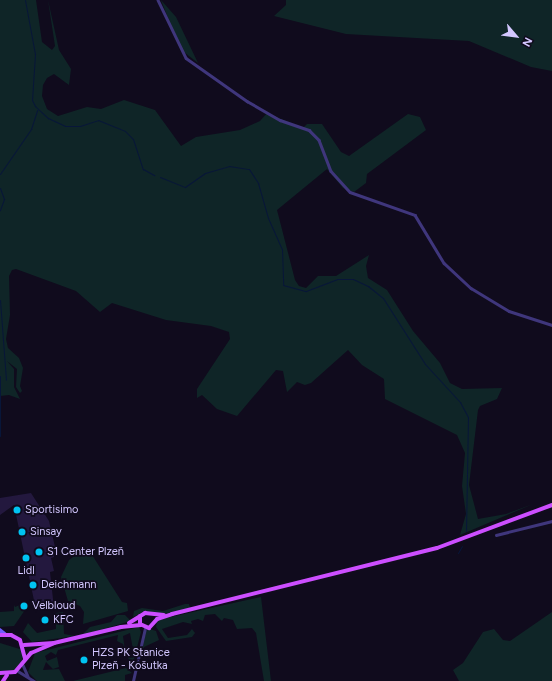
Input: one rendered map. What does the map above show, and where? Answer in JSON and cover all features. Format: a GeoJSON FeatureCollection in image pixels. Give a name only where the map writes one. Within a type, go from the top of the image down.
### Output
{"type":"FeatureCollection","features":[{"type":"Feature","properties":{"kind":"main road"},"geometry":{"type":"LineString","coordinates":[[24,644],[54,642],[121,627],[143,626],[172,614],[437,548],[552,505]]}},
{"type":"Feature","properties":{"kind":"main road"},"geometry":{"type":"LineString","coordinates":[[121,627],[146,612],[151,614],[172,614]]}},
{"type":"Feature","properties":{"kind":"main road"},"geometry":{"type":"LineString","coordinates":[[151,614],[154,622]]}},
{"type":"Feature","properties":{"kind":"main road"},"geometry":{"type":"LineString","coordinates":[[140,616],[143,626]]}},
{"type":"Feature","properties":{"kind":"main road"},"geometry":{"type":"LineString","coordinates":[[0,630],[5,634],[16,637],[24,644],[25,659],[23,666],[18,671],[6,675],[0,673]]}},
{"type":"Feature","properties":{"kind":"main road"},"geometry":{"type":"LineString","coordinates":[[0,635],[5,634]]}},
{"type":"Feature","properties":{"kind":"main road"},"geometry":{"type":"LineString","coordinates":[[25,659],[33,651],[54,642]]}},
{"type":"Feature","properties":{"kind":"main road"},"geometry":{"type":"LineString","coordinates":[[3,681],[6,675]]}},
{"type":"Feature","properties":{"kind":"street"},"geometry":{"type":"LineString","coordinates":[[158,0],[186,58],[247,101],[280,120],[309,130],[319,140],[331,171],[345,187],[367,200],[415,216],[452,273],[471,288],[509,311],[552,325]]}},
{"type":"Feature","properties":{"kind":"street"},"geometry":{"type":"LineString","coordinates":[[496,535],[552,521]]}},
{"type":"Feature","properties":{"kind":"street"},"geometry":{"type":"LineString","coordinates":[[133,681],[143,626]]}},
{"type":"Feature","properties":{"kind":"street"},"geometry":{"type":"LineString","coordinates":[[23,666],[28,676]]}},
{"type":"Feature","properties":{"kind":"street"},"geometry":{"type":"LineString","coordinates":[[18,671],[34,681]]}},
{"type":"Feature","properties":{"kind":"green space"},"geometry":{"type":"Polygon","coordinates":[[[0,0],[36,0],[42,42],[52,50],[55,46],[48,0],[59,50],[71,69],[69,85],[54,74],[47,78],[43,85],[42,96],[47,109],[58,116],[87,107],[101,109],[124,100],[155,110],[181,146],[196,137],[240,130],[260,121],[267,113],[303,128],[307,124],[322,124],[341,152],[349,156],[408,114],[420,117],[426,130],[367,174],[366,183],[354,192],[343,188],[327,169],[277,210],[295,280],[299,286],[306,288],[318,276],[336,276],[369,255],[366,266],[368,278],[387,290],[413,331],[440,363],[450,383],[462,389],[502,388],[497,399],[480,406],[478,410],[469,485],[478,519],[506,514],[533,504],[460,535],[466,514],[462,486],[465,453],[457,435],[385,399],[384,379],[362,365],[348,350],[311,383],[305,385],[297,382],[287,392],[283,371],[276,370],[237,416],[217,409],[202,395],[197,398],[197,389],[230,339],[229,332],[211,326],[166,320],[112,303],[100,312],[76,291],[16,269],[12,270],[9,276],[10,315],[6,339],[8,348],[19,358],[23,368],[20,386],[22,391],[20,393],[16,387],[17,369],[7,361],[14,369],[14,387],[20,399],[9,395],[0,396],[0,0]]]}},
{"type":"Feature","properties":{"kind":"green space"},"geometry":{"type":"Polygon","coordinates":[[[161,0],[176,17],[198,63],[180,49],[161,0]]]}},
{"type":"Feature","properties":{"kind":"green space"},"geometry":{"type":"Polygon","coordinates":[[[286,0],[552,0],[552,71],[531,67],[469,41],[346,34],[274,16],[286,5],[286,0]]]}},
{"type":"Feature","properties":{"kind":"green space"},"geometry":{"type":"Polygon","coordinates":[[[87,547],[122,602],[127,603],[128,611],[83,624],[84,612],[80,606],[68,601],[61,577],[69,560],[87,547]]]}},
{"type":"Feature","properties":{"kind":"green space"},"geometry":{"type":"Polygon","coordinates":[[[261,597],[271,681],[264,681],[256,633],[252,628],[237,629],[233,620],[224,618],[222,621],[215,614],[205,615],[203,621],[198,619],[191,621],[192,624],[183,622],[162,629],[168,638],[187,635],[192,629],[195,633],[192,637],[166,641],[156,627],[157,621],[166,618],[261,597]]]}},
{"type":"Feature","properties":{"kind":"green space"},"geometry":{"type":"Polygon","coordinates":[[[22,604],[25,610],[14,626],[0,627],[0,612],[14,611],[14,605],[15,607],[22,604]]]}},
{"type":"Feature","properties":{"kind":"green space"},"geometry":{"type":"Polygon","coordinates":[[[189,604],[190,608],[164,614],[145,611],[133,617],[134,611],[142,608],[163,611],[189,604]]]}},
{"type":"Feature","properties":{"kind":"green space"},"geometry":{"type":"Polygon","coordinates":[[[63,612],[64,634],[75,636],[32,642],[23,632],[28,623],[37,633],[56,629],[56,613],[63,612]]]}},
{"type":"Feature","properties":{"kind":"green space"},"geometry":{"type":"Polygon","coordinates":[[[552,612],[552,681],[459,681],[453,670],[463,663],[483,632],[494,629],[503,640],[510,641],[552,612]]]}},
{"type":"Feature","properties":{"kind":"green space"},"geometry":{"type":"Polygon","coordinates":[[[117,615],[125,615],[131,621],[82,635],[90,627],[111,622],[117,615]]]}},
{"type":"Feature","properties":{"kind":"green space"},"geometry":{"type":"Polygon","coordinates":[[[139,627],[141,632],[134,659],[129,663],[128,656],[134,655],[130,633],[123,636],[125,651],[123,644],[117,641],[118,635],[58,650],[56,655],[51,652],[45,656],[47,661],[57,657],[59,667],[53,669],[46,662],[43,670],[59,669],[65,681],[37,681],[28,672],[35,653],[139,627]]]}},
{"type":"Feature","properties":{"kind":"green space"},"geometry":{"type":"Polygon","coordinates":[[[150,629],[156,631],[159,640],[144,647],[141,657],[146,631],[150,629]]]}},
{"type":"Feature","properties":{"kind":"green space"},"geometry":{"type":"Polygon","coordinates":[[[0,643],[23,650],[22,661],[14,670],[0,671],[0,643]]]}},
{"type":"Feature","properties":{"kind":"green space"},"geometry":{"type":"Polygon","coordinates":[[[126,668],[132,673],[125,675],[125,681],[73,681],[126,668]]]}},
{"type":"Feature","properties":{"kind":"building","name":"S1 Center Plzeň"},"geometry":{"type":"Polygon","coordinates":[[[31,493],[49,521],[55,547],[54,557],[51,558],[54,571],[50,572],[54,608],[36,610],[14,505],[0,515],[0,498],[31,493]]]}},
{"type":"Feature","properties":{"kind":"waterway"},"geometry":{"type":"LineString","coordinates":[[25,0],[35,54],[32,100],[35,106],[48,118],[65,126],[80,126],[98,120],[125,131],[133,139],[143,169],[154,175]]}},
{"type":"Feature","properties":{"kind":"waterway"},"geometry":{"type":"LineString","coordinates":[[0,174],[31,129],[37,110]]}},
{"type":"Feature","properties":{"kind":"waterway"},"geometry":{"type":"LineString","coordinates":[[160,177],[185,187],[205,173],[229,166],[249,169],[258,183],[268,218],[282,249],[283,285],[306,291],[337,279],[353,279],[368,286],[383,298],[425,364],[460,402],[468,417],[466,531]]}},
{"type":"Feature","properties":{"kind":"waterway"},"geometry":{"type":"LineString","coordinates":[[0,188],[4,199],[0,210]]}},
{"type":"Feature","properties":{"kind":"waterway"},"geometry":{"type":"LineString","coordinates":[[0,300],[6,380]]}},
{"type":"Feature","properties":{"kind":"waterway"},"geometry":{"type":"LineString","coordinates":[[0,376],[0,436]]}},
{"type":"Feature","properties":{"kind":"waterway"},"geometry":{"type":"LineString","coordinates":[[458,553],[462,546]]}},
{"type":"Feature","properties":{"kind":"place","name":"Sportisimo"},"geometry":{"type":"Point","coordinates":[17,510]}},
{"type":"Feature","properties":{"kind":"place","name":"Sinsay"},"geometry":{"type":"Point","coordinates":[22,532]}},
{"type":"Feature","properties":{"kind":"place","name":"S1 Center Plzeň"},"geometry":{"type":"Point","coordinates":[39,552]}},
{"type":"Feature","properties":{"kind":"place","name":"Lidl"},"geometry":{"type":"Point","coordinates":[26,558]}},
{"type":"Feature","properties":{"kind":"place","name":"Deichmann"},"geometry":{"type":"Point","coordinates":[33,585]}},
{"type":"Feature","properties":{"kind":"place","name":"Velbloud"},"geometry":{"type":"Point","coordinates":[24,606]}},
{"type":"Feature","properties":{"kind":"place","name":"KFC"},"geometry":{"type":"Point","coordinates":[45,620]}},
{"type":"Feature","properties":{"kind":"place","name":"HZS PK Stanice Plzeň - Košutka"},"geometry":{"type":"Point","coordinates":[84,660]}}]}
